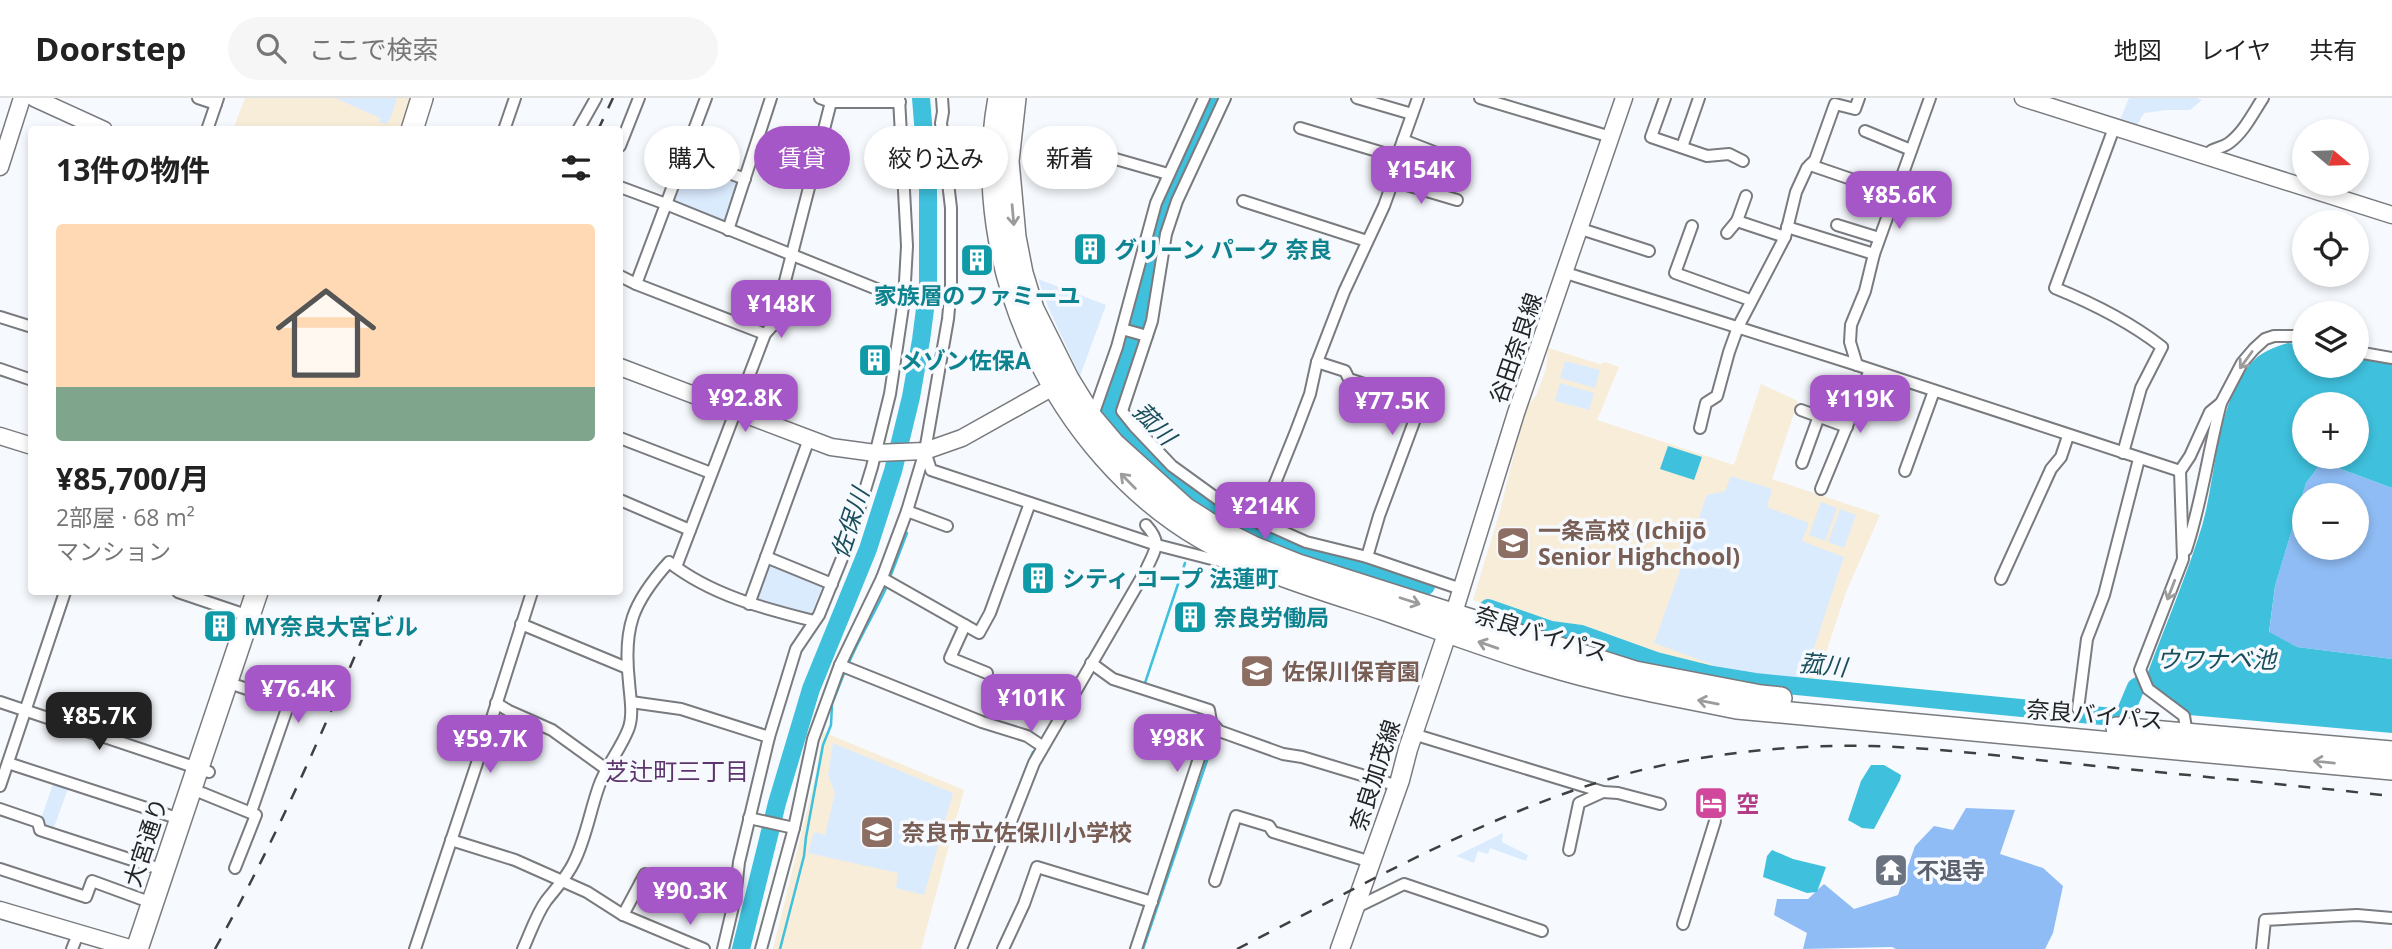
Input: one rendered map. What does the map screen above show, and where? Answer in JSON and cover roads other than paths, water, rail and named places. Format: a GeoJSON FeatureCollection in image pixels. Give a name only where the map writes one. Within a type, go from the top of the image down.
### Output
{"type":"FeatureCollection","features":[{"type":"Feature","properties":{"kind":"highway"},"geometry":{"type":"LineString","coordinates":[[413,126],[422,98]]}},
{"type":"Feature","properties":{"kind":"highway"},"geometry":{"type":"LineString","coordinates":[[426,126],[436,98]]}},
{"type":"Feature","properties":{"kind":"highway","name":"奈良バイパス"},"geometry":{"type":"LineString","coordinates":[[999,98],[993,181],[1003,263],[1020,317],[1061,383],[1092,418],[1125,434],[1193,495],[1221,531],[1253,547],[1451,623],[1548,666],[1737,708],[2392,768]]}},
{"type":"Feature","properties":{"kind":"highway","name":"奈良バイパス"},"geometry":{"type":"LineString","coordinates":[[1015,98],[1009,161],[1015,237],[1022,273],[1033,309],[1079,426],[1109,462],[1150,501],[1202,538],[1243,559],[1287,576],[1635,672],[1761,696],[2392,752]]}},
{"type":"Feature","properties":{"kind":"highway","name":"大宮通り"},"geometry":{"type":"LineString","coordinates":[[150,949],[202,793],[202,770],[256,595]]}},
{"type":"Feature","properties":{"kind":"highway","name":"大宮通り"},"geometry":{"type":"LineString","coordinates":[[135,949],[180,819],[238,686],[268,595]]}},
{"type":"Feature","properties":{"kind":"main road","name":"奈良加茂線"},"geometry":{"type":"LineString","coordinates":[[1340,949],[1398,786],[1451,623]]}},
{"type":"Feature","properties":{"kind":"street"},"geometry":{"type":"LineString","coordinates":[[0,167],[6,129],[22,98]]}},
{"type":"Feature","properties":{"kind":"street"},"geometry":{"type":"LineString","coordinates":[[34,98],[95,126]]}},
{"type":"Feature","properties":{"kind":"street"},"geometry":{"type":"LineString","coordinates":[[198,98],[217,101],[208,126]]}},
{"type":"Feature","properties":{"kind":"street"},"geometry":{"type":"LineString","coordinates":[[505,126],[515,98]]}},
{"type":"Feature","properties":{"kind":"street"},"geometry":{"type":"LineString","coordinates":[[580,126],[596,98]]}},
{"type":"Feature","properties":{"kind":"street"},"geometry":{"type":"LineString","coordinates":[[623,138],[639,98]]}},
{"type":"Feature","properties":{"kind":"street"},"geometry":{"type":"LineString","coordinates":[[695,126],[706,98]]}},
{"type":"Feature","properties":{"kind":"street"},"geometry":{"type":"LineString","coordinates":[[728,230],[771,98]]}},
{"type":"Feature","properties":{"kind":"street"},"geometry":{"type":"LineString","coordinates":[[761,949],[813,739],[840,665],[881,579],[907,510],[920,451],[948,319],[951,286],[951,208],[941,123],[942,98]]}},
{"type":"Feature","properties":{"kind":"street"},"geometry":{"type":"LineString","coordinates":[[1092,418],[1123,329],[1153,215],[1168,174],[1204,98]]}},
{"type":"Feature","properties":{"kind":"street"},"geometry":{"type":"LineString","coordinates":[[1125,434],[1122,411],[1152,321],[1166,234],[1177,201],[1225,98]]}},
{"type":"Feature","properties":{"kind":"street"},"geometry":{"type":"LineString","coordinates":[[1357,98],[1412,114]]}},
{"type":"Feature","properties":{"kind":"street"},"geometry":{"type":"LineString","coordinates":[[1259,523],[1304,410],[1317,362],[1344,292],[1393,181],[1403,140],[1418,98]]}},
{"type":"Feature","properties":{"kind":"street"},"geometry":{"type":"LineString","coordinates":[[1480,98],[1496,100],[1611,137]]}},
{"type":"Feature","properties":{"kind":"street","name":"谷田奈良線"},"geometry":{"type":"LineString","coordinates":[[1451,623],[1516,413],[1625,98]]}},
{"type":"Feature","properties":{"kind":"street"},"geometry":{"type":"LineString","coordinates":[[1665,98],[1651,137],[1707,156],[1728,154],[1743,161]]}},
{"type":"Feature","properties":{"kind":"street"},"geometry":{"type":"LineString","coordinates":[[1682,147],[1699,98]]}},
{"type":"Feature","properties":{"kind":"street"},"geometry":{"type":"LineString","coordinates":[[1700,428],[1706,403],[1717,396],[1738,327],[1786,232],[1797,192],[1815,160],[1835,104],[1855,109],[1859,98]]}},
{"type":"Feature","properties":{"kind":"street"},"geometry":{"type":"LineString","coordinates":[[1857,365],[1850,342],[1851,326],[1865,290],[1879,238],[1930,98]]}},
{"type":"Feature","properties":{"kind":"street"},"geometry":{"type":"LineString","coordinates":[[2206,156],[2210,150],[2228,144],[2244,127],[2263,98]]}},
{"type":"Feature","properties":{"kind":"street"},"geometry":{"type":"LineString","coordinates":[[2029,99],[2392,215]]}},
{"type":"Feature","properties":{"kind":"street"},"geometry":{"type":"LineString","coordinates":[[676,567],[765,334],[774,324],[828,100],[900,100],[907,246],[904,300],[878,453],[832,584],[819,615],[796,649],[769,737],[752,818],[739,862],[734,903],[723,949]]}},
{"type":"Feature","properties":{"kind":"street"},"geometry":{"type":"LineString","coordinates":[[1195,115],[1214,122]]}},
{"type":"Feature","properties":{"kind":"street"},"geometry":{"type":"LineString","coordinates":[[1300,128],[1398,157]]}},
{"type":"Feature","properties":{"kind":"street"},"geometry":{"type":"LineString","coordinates":[[2114,128],[2055,288],[2089,302],[2148,335],[2162,347],[2141,388],[2123,453]]}},
{"type":"Feature","properties":{"kind":"street"},"geometry":{"type":"LineString","coordinates":[[1865,131],[1911,150]]}},
{"type":"Feature","properties":{"kind":"street"},"geometry":{"type":"LineString","coordinates":[[1403,140],[1439,154]]}},
{"type":"Feature","properties":{"kind":"street"},"geometry":{"type":"LineString","coordinates":[[1118,160],[1168,174]]}},
{"type":"Feature","properties":{"kind":"street"},"geometry":{"type":"LineString","coordinates":[[1810,166],[1851,179]]}},
{"type":"Feature","properties":{"kind":"street"},"geometry":{"type":"LineString","coordinates":[[740,177],[745,179]]}},
{"type":"Feature","properties":{"kind":"street"},"geometry":{"type":"LineString","coordinates":[[1393,181],[1457,200]]}},
{"type":"Feature","properties":{"kind":"street"},"geometry":{"type":"LineString","coordinates":[[623,188],[904,300]]}},
{"type":"Feature","properties":{"kind":"street"},"geometry":{"type":"LineString","coordinates":[[636,284],[672,189]]}},
{"type":"Feature","properties":{"kind":"street"},"geometry":{"type":"LineString","coordinates":[[1727,233],[1737,221],[1746,196]]}},
{"type":"Feature","properties":{"kind":"street"},"geometry":{"type":"LineString","coordinates":[[1243,201],[1367,242]]}},
{"type":"Feature","properties":{"kind":"street"},"geometry":{"type":"LineString","coordinates":[[1737,221],[1874,254]]}},
{"type":"Feature","properties":{"kind":"street"},"geometry":{"type":"LineString","coordinates":[[1837,225],[1879,238]]}},
{"type":"Feature","properties":{"kind":"street"},"geometry":{"type":"LineString","coordinates":[[1692,226],[1675,273],[1750,300]]}},
{"type":"Feature","properties":{"kind":"street"},"geometry":{"type":"LineString","coordinates":[[1581,229],[1649,251]]}},
{"type":"Feature","properties":{"kind":"street"},"geometry":{"type":"LineString","coordinates":[[1566,273],[2180,471]]}},
{"type":"Feature","properties":{"kind":"street"},"geometry":{"type":"LineString","coordinates":[[623,278],[765,334]]}},
{"type":"Feature","properties":{"kind":"street"},"geometry":{"type":"LineString","coordinates":[[0,317],[28,326]]}},
{"type":"Feature","properties":{"kind":"street"},"geometry":{"type":"LineString","coordinates":[[1123,329],[1147,336]]}},
{"type":"Feature","properties":{"kind":"street"},"geometry":{"type":"LineString","coordinates":[[2187,734],[2184,716],[2148,690],[2140,670],[2195,522],[2221,403],[2242,363],[2265,339],[2292,335]]}},
{"type":"Feature","properties":{"kind":"street"},"geometry":{"type":"LineString","coordinates":[[2369,354],[2392,358]]}},
{"type":"Feature","properties":{"kind":"street"},"geometry":{"type":"LineString","coordinates":[[1317,362],[1345,371],[1349,379],[1421,402],[1379,516],[1367,557]]}},
{"type":"Feature","properties":{"kind":"street"},"geometry":{"type":"LineString","coordinates":[[623,368],[831,447],[878,453],[920,451],[962,438],[1061,383]]}},
{"type":"Feature","properties":{"kind":"street"},"geometry":{"type":"LineString","coordinates":[[0,369],[28,379]]}},
{"type":"Feature","properties":{"kind":"street"},"geometry":{"type":"LineString","coordinates":[[1821,489],[1870,370]]}},
{"type":"Feature","properties":{"kind":"street"},"geometry":{"type":"LineString","coordinates":[[1905,471],[1934,391]]}},
{"type":"Feature","properties":{"kind":"street"},"geometry":{"type":"LineString","coordinates":[[2183,559],[2180,471],[2190,456],[2210,412],[2221,403]]}},
{"type":"Feature","properties":{"kind":"street"},"geometry":{"type":"LineString","coordinates":[[1801,410],[1847,427]]}},
{"type":"Feature","properties":{"kind":"street"},"geometry":{"type":"LineString","coordinates":[[1802,463],[1819,416]]}},
{"type":"Feature","properties":{"kind":"street"},"geometry":{"type":"LineString","coordinates":[[0,436],[28,445]]}},
{"type":"Feature","properties":{"kind":"street"},"geometry":{"type":"LineString","coordinates":[[2001,579],[2068,436]]}},
{"type":"Feature","properties":{"kind":"street"},"geometry":{"type":"LineString","coordinates":[[623,439],[711,473]]}},
{"type":"Feature","properties":{"kind":"street"},"geometry":{"type":"LineString","coordinates":[[749,604],[809,439]]}},
{"type":"Feature","properties":{"kind":"street"},"geometry":{"type":"LineString","coordinates":[[920,451],[931,470],[1157,545],[1235,565],[1243,559]]}},
{"type":"Feature","properties":{"kind":"street"},"geometry":{"type":"LineString","coordinates":[[2078,709],[2087,639],[2104,595],[2139,459]]}},
{"type":"Feature","properties":{"kind":"street"},"geometry":{"type":"LineString","coordinates":[[1193,495],[1230,508],[1300,540],[1367,557],[1461,589]]}},
{"type":"Feature","properties":{"kind":"street"},"geometry":{"type":"LineString","coordinates":[[623,501],[690,530]]}},
{"type":"Feature","properties":{"kind":"street"},"geometry":{"type":"LineString","coordinates":[[1129,536],[1136,534],[1146,525],[1152,509],[1150,501]]}},
{"type":"Feature","properties":{"kind":"street"},"geometry":{"type":"LineString","coordinates":[[881,579],[979,633],[990,613],[1030,503]]}},
{"type":"Feature","properties":{"kind":"street"},"geometry":{"type":"LineString","coordinates":[[907,510],[947,526]]}},
{"type":"Feature","properties":{"kind":"street"},"geometry":{"type":"LineString","coordinates":[[961,949],[1042,746],[1146,570],[1157,545],[1156,538],[1146,525]]}},
{"type":"Feature","properties":{"kind":"street"},"geometry":{"type":"LineString","coordinates":[[1292,562],[1300,540]]}},
{"type":"Feature","properties":{"kind":"street"},"geometry":{"type":"LineString","coordinates":[[766,557],[832,584]]}},
{"type":"Feature","properties":{"kind":"street"},"geometry":{"type":"LineString","coordinates":[[523,949],[545,903],[562,882],[580,849],[606,769],[629,728],[631,702],[627,639],[632,614],[650,583],[669,562],[703,585],[749,604],[814,621]]}},
{"type":"Feature","properties":{"kind":"street"},"geometry":{"type":"LineString","coordinates":[[0,786],[64,595]]}},
{"type":"Feature","properties":{"kind":"street"},"geometry":{"type":"LineString","coordinates":[[187,595],[248,616]]}},
{"type":"Feature","properties":{"kind":"street"},"geometry":{"type":"LineString","coordinates":[[415,949],[531,595]]}},
{"type":"Feature","properties":{"kind":"street"},"geometry":{"type":"LineString","coordinates":[[521,624],[627,668]]}},
{"type":"Feature","properties":{"kind":"street"},"geometry":{"type":"LineString","coordinates":[[965,625],[950,658],[987,673]]}},
{"type":"Feature","properties":{"kind":"street"},"geometry":{"type":"LineString","coordinates":[[1091,663],[1113,679],[1209,710],[1211,722],[1136,949]]}},
{"type":"Feature","properties":{"kind":"street"},"geometry":{"type":"LineString","coordinates":[[840,665],[982,722],[1027,736],[1042,746]]}},
{"type":"Feature","properties":{"kind":"street"},"geometry":{"type":"LineString","coordinates":[[238,686],[289,703],[251,813]]}},
{"type":"Feature","properties":{"kind":"street"},"geometry":{"type":"LineString","coordinates":[[0,702],[202,770]]}},
{"type":"Feature","properties":{"kind":"street"},"geometry":{"type":"LineString","coordinates":[[631,702],[681,709],[769,737]]}},
{"type":"Feature","properties":{"kind":"street"},"geometry":{"type":"LineString","coordinates":[[496,703],[552,730],[606,769]]}},
{"type":"Feature","properties":{"kind":"street"},"geometry":{"type":"LineString","coordinates":[[1211,722],[1219,731],[1283,754],[1302,757],[1398,786]]}},
{"type":"Feature","properties":{"kind":"street"},"geometry":{"type":"LineString","coordinates":[[1413,734],[1604,792],[1660,804]]}},
{"type":"Feature","properties":{"kind":"street"},"geometry":{"type":"LineString","coordinates":[[8,763],[180,819]]}},
{"type":"Feature","properties":{"kind":"street"},"geometry":{"type":"LineString","coordinates":[[1569,850],[1579,803],[1604,792]]}},
{"type":"Feature","properties":{"kind":"street"},"geometry":{"type":"LineString","coordinates":[[202,793],[256,815],[235,868]]}},
{"type":"Feature","properties":{"kind":"street"},"geometry":{"type":"LineString","coordinates":[[0,809],[38,822],[40,831],[163,870]]}},
{"type":"Feature","properties":{"kind":"street"},"geometry":{"type":"LineString","coordinates":[[1215,881],[1236,816],[1269,826],[1273,832],[1371,862]]}},
{"type":"Feature","properties":{"kind":"street"},"geometry":{"type":"LineString","coordinates":[[752,818],[792,828]]}},
{"type":"Feature","properties":{"kind":"street"},"geometry":{"type":"LineString","coordinates":[[1683,924],[1715,821]]}},
{"type":"Feature","properties":{"kind":"street"},"geometry":{"type":"LineString","coordinates":[[451,840],[515,860],[587,892],[623,915],[704,949]]}},
{"type":"Feature","properties":{"kind":"street"},"geometry":{"type":"LineString","coordinates":[[1003,949],[1024,904],[1037,867],[1152,902]]}},
{"type":"Feature","properties":{"kind":"street"},"geometry":{"type":"LineString","coordinates":[[0,869],[86,897],[92,881],[152,903]]}},
{"type":"Feature","properties":{"kind":"street"},"geometry":{"type":"LineString","coordinates":[[623,915],[645,874],[726,904],[734,903]]}},
{"type":"Feature","properties":{"kind":"street"},"geometry":{"type":"LineString","coordinates":[[1355,908],[1404,884],[1542,931]]}},
{"type":"Feature","properties":{"kind":"street"},"geometry":{"type":"LineString","coordinates":[[0,910],[75,942],[135,949]]}},
{"type":"Feature","properties":{"kind":"street"},"geometry":{"type":"LineString","coordinates":[[2262,949],[2265,920],[2357,915],[2392,918]]}},
{"type":"Feature","properties":{"kind":"water","name":"ウワナベ池"},"geometry":{"type":"Polygon","coordinates":[[[2292,343],[2292,378],[2369,378],[2369,360],[2392,364],[2392,488],[2341,469],[2369,469],[2369,392],[2292,392],[2292,469],[2317,469],[2306,483],[2292,483],[2292,530],[2275,586],[2269,632],[2297,647],[2392,659],[2392,733],[2189,715],[2150,684],[2148,672],[2202,526],[2230,400],[2251,363],[2273,348],[2292,343]]]}},
{"type":"Feature","properties":{"kind":"water"},"geometry":{"type":"Polygon","coordinates":[[[1668,446],[1702,457],[1694,480],[1660,469],[1668,446]]]}},
{"type":"Feature","properties":{"kind":"water"},"geometry":{"type":"Polygon","coordinates":[[[1871,765],[1884,765],[1901,775],[1874,829],[1862,828],[1848,820],[1861,781],[1871,765]]]}},
{"type":"Feature","properties":{"kind":"water"},"geometry":{"type":"Polygon","coordinates":[[[1772,850],[1793,859],[1826,867],[1817,892],[1807,893],[1763,877],[1767,856],[1772,850]]]}},
{"type":"Feature","properties":{"kind":"waterway","name":"佐保川"},"geometry":{"type":"LineString","coordinates":[[741,949],[777,803],[811,689],[868,549],[893,471],[911,397],[928,286],[928,185],[921,98]]}},
{"type":"Feature","properties":{"kind":"waterway","name":"菰川"},"geometry":{"type":"LineString","coordinates":[[1213,98],[1173,184],[1159,225],[1137,316],[1109,411],[1163,468],[1192,493],[1224,515],[1297,547],[1426,586]]}},
{"type":"Feature","properties":{"kind":"waterway"},"geometry":{"type":"LineString","coordinates":[[889,580],[907,533]]}},
{"type":"Feature","properties":{"kind":"waterway"},"geometry":{"type":"LineString","coordinates":[[1145,683],[1185,563]]}},
{"type":"Feature","properties":{"kind":"waterway"},"geometry":{"type":"LineString","coordinates":[[848,665],[887,586]]}},
{"type":"Feature","properties":{"kind":"waterway","name":"菰川"},"geometry":{"type":"LineString","coordinates":[[1488,608],[1551,630],[1581,634],[1656,661],[1755,682],[2123,718],[2136,687],[2142,684]]}},
{"type":"Feature","properties":{"kind":"waterway"},"geometry":{"type":"LineString","coordinates":[[780,949],[804,856],[823,745],[831,725],[832,704],[845,671]]}},
{"type":"Feature","properties":{"kind":"waterway"},"geometry":{"type":"LineString","coordinates":[[1143,949],[1215,737]]}},
{"type":"Feature","properties":{"kind":"waterway"},"geometry":{"type":"LineString","coordinates":[[1030,759],[1033,752]]}},
{"type":"Feature","properties":{"kind":"waterway"},"geometry":{"type":"LineString","coordinates":[[1022,779],[1027,766]]}},
{"type":"Feature","properties":{"kind":"railway"},"geometry":{"type":"LineString","coordinates":[[600,126],[613,98]]}},
{"type":"Feature","properties":{"kind":"railway"},"geometry":{"type":"LineString","coordinates":[[215,949],[283,817],[381,595]]}},
{"type":"Feature","properties":{"kind":"railway"},"geometry":{"type":"LineString","coordinates":[[1237,949],[1420,856],[1514,813],[1609,779],[1704,757],[1806,747],[1925,749],[2392,796]]}},
{"type":"Feature","properties":{"kind":"place","name":"グリーン パーク 奈良"},"geometry":{"type":"Point","coordinates":[1090,249]}},
{"type":"Feature","properties":{"kind":"place","name":"家族層のファミーユ"},"geometry":{"type":"Point","coordinates":[977,260]}},
{"type":"Feature","properties":{"kind":"place","name":"メゾン佐保A"},"geometry":{"type":"Point","coordinates":[875,360]}},
{"type":"Feature","properties":{"kind":"place","name":"一条高校 (Ichijō Senior Highchool)"},"geometry":{"type":"Point","coordinates":[1513,543]}},
{"type":"Feature","properties":{"kind":"place","name":"シティ コープ 法蓮町"},"geometry":{"type":"Point","coordinates":[1038,578]}},
{"type":"Feature","properties":{"kind":"place","name":"奈良労働局"},"geometry":{"type":"Point","coordinates":[1190,617]}},
{"type":"Feature","properties":{"kind":"place","name":"MY奈良大宮ビル"},"geometry":{"type":"Point","coordinates":[220,626]}},
{"type":"Feature","properties":{"kind":"place","name":"佐保川保育園"},"geometry":{"type":"Point","coordinates":[1257,671]}},
{"type":"Feature","properties":{"kind":"place","name":"空"},"geometry":{"type":"Point","coordinates":[1711,803]}},
{"type":"Feature","properties":{"kind":"place","name":"奈良市立佐保川小学校"},"geometry":{"type":"Point","coordinates":[877,832]}},
{"type":"Feature","properties":{"kind":"place","name":"不退寺"},"geometry":{"type":"Point","coordinates":[1891,870]}},
{"type":"Feature","properties":{"kind":"district","name":"芝辻町三丁目"},"geometry":{"type":"Point","coordinates":[677,770]}}]}
